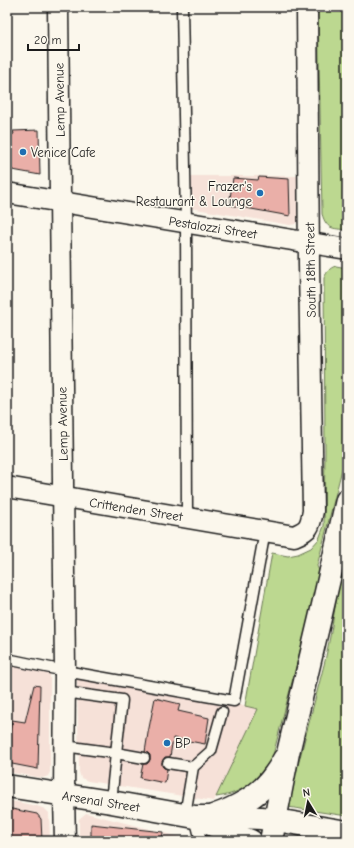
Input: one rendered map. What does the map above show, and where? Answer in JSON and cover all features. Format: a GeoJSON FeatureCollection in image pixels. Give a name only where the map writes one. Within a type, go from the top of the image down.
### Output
{"type":"FeatureCollection","features":[{"type":"Feature","properties":{"kind":"main road"},"geometry":{"type":"LineString","coordinates":[[271,841],[288,753],[347,500]]}},
{"type":"Feature","properties":{"kind":"main road"},"geometry":{"type":"LineString","coordinates":[[198,816],[231,810],[251,797],[263,788],[274,776],[288,753]]}},
{"type":"Feature","properties":{"kind":"main road","name":"Arsenal Street"},"geometry":{"type":"LineString","coordinates":[[7,786],[198,816],[276,820],[338,830]]}},
{"type":"Feature","properties":{"kind":"main road","name":"Arsenal Street"},"geometry":{"type":"LineString","coordinates":[[198,816],[232,834],[251,841]]}},
{"type":"Feature","properties":{"kind":"street","name":"Lemp Avenue"},"geometry":{"type":"LineString","coordinates":[[58,7],[65,841]]}},
{"type":"Feature","properties":{"kind":"street","name":"South 18th Street"},"geometry":{"type":"LineString","coordinates":[[305,531],[311,523],[313,511],[309,243],[308,7]]}},
{"type":"Feature","properties":{"kind":"street","name":"Pestalozzi Street"},"geometry":{"type":"LineString","coordinates":[[7,193],[342,249]]}},
{"type":"Feature","properties":{"kind":"street","name":"Crittenden Street"},"geometry":{"type":"LineString","coordinates":[[7,487],[294,536],[305,531]]}},
{"type":"Feature","properties":{"kind":"lane"},"geometry":{"type":"LineString","coordinates":[[182,7],[186,222],[188,517]]}},
{"type":"Feature","properties":{"kind":"lane"},"geometry":{"type":"LineString","coordinates":[[7,659],[64,671],[234,701],[265,531]]}},
{"type":"Feature","properties":{"kind":"lane"},"geometry":{"type":"LineString","coordinates":[[64,692],[122,700],[111,802]]}},
{"type":"Feature","properties":{"kind":"lane"},"geometry":{"type":"LineString","coordinates":[[193,768],[211,751],[222,712]]}},
{"type":"Feature","properties":{"kind":"lane"},"geometry":{"type":"LineString","coordinates":[[64,746],[144,758]]}},
{"type":"Feature","properties":{"kind":"lane"},"geometry":{"type":"LineString","coordinates":[[168,763],[193,768]]}},
{"type":"Feature","properties":{"kind":"lane"},"geometry":{"type":"LineString","coordinates":[[193,768],[201,841]]}},
{"type":"Feature","properties":{"kind":"shaded area"},"geometry":{"type":"Polygon","coordinates":[[[190,176],[299,176],[299,220],[295,224],[290,225],[190,208],[190,176]]]}},
{"type":"Feature","properties":{"kind":"shaded area"},"geometry":{"type":"Polygon","coordinates":[[[7,662],[50,670],[50,772],[48,776],[43,778],[7,772],[7,662]]]}},
{"type":"Feature","properties":{"kind":"shaded area"},"geometry":{"type":"Polygon","coordinates":[[[77,675],[259,708],[214,801],[88,781],[81,778],[79,772],[77,675]]]}},
{"type":"Feature","properties":{"kind":"shaded area"},"geometry":{"type":"Polygon","coordinates":[[[7,800],[45,809],[49,813],[50,841],[7,841],[7,800]]]}},
{"type":"Feature","properties":{"kind":"shaded area"},"geometry":{"type":"Polygon","coordinates":[[[86,813],[196,841],[79,841],[79,819],[86,813]]]}},
{"type":"Feature","properties":{"kind":"green space"},"geometry":{"type":"Polygon","coordinates":[[[318,7],[347,7],[347,230],[328,226],[322,214],[318,7]]]}},
{"type":"Feature","properties":{"kind":"green space"},"geometry":{"type":"Polygon","coordinates":[[[336,266],[347,268],[347,450],[317,566],[320,573],[319,578],[272,759],[266,769],[248,790],[245,787],[231,794],[216,797],[258,709],[245,706],[272,553],[288,556],[298,554],[311,548],[319,539],[324,526],[324,278],[328,270],[336,266]]]}},
{"type":"Feature","properties":{"kind":"green space"},"geometry":{"type":"Polygon","coordinates":[[[347,534],[347,816],[288,807],[325,661],[347,534]]]}},
{"type":"Feature","properties":{"kind":"building","name":"Venice Cafe"},"geometry":{"type":"Polygon","coordinates":[[[39,130],[40,175],[7,169],[7,135],[14,134],[13,131],[39,130]]]}},
{"type":"Feature","properties":{"kind":"building","name":"Frazer's Restaurant & Lounge"},"geometry":{"type":"Polygon","coordinates":[[[259,177],[289,179],[290,216],[229,205],[233,178],[258,180],[259,177]]]}},
{"type":"Feature","properties":{"kind":"building"},"geometry":{"type":"Polygon","coordinates":[[[34,685],[40,686],[38,769],[7,763],[7,749],[12,720],[25,722],[34,685]]]}},
{"type":"Feature","properties":{"kind":"building"},"geometry":{"type":"Polygon","coordinates":[[[155,698],[180,704],[178,711],[209,718],[205,744],[173,738],[170,757],[165,757],[162,762],[162,766],[167,769],[165,783],[140,778],[143,764],[147,764],[150,760],[150,755],[145,752],[155,698]]]}},
{"type":"Feature","properties":{"kind":"building"},"geometry":{"type":"Polygon","coordinates":[[[7,808],[37,814],[41,819],[42,841],[7,841],[7,808]]]}},
{"type":"Feature","properties":{"kind":"building"},"geometry":{"type":"Polygon","coordinates":[[[91,824],[163,832],[162,841],[91,841],[91,824]]]}},
{"type":"Feature","properties":{"kind":"place","name":"Venice Cafe"},"geometry":{"type":"Point","coordinates":[23,152]}},
{"type":"Feature","properties":{"kind":"place","name":"Frazer's Restaurant & Lounge"},"geometry":{"type":"Point","coordinates":[260,193]}},
{"type":"Feature","properties":{"kind":"place","name":"BP"},"geometry":{"type":"Point","coordinates":[167,743]}}]}
